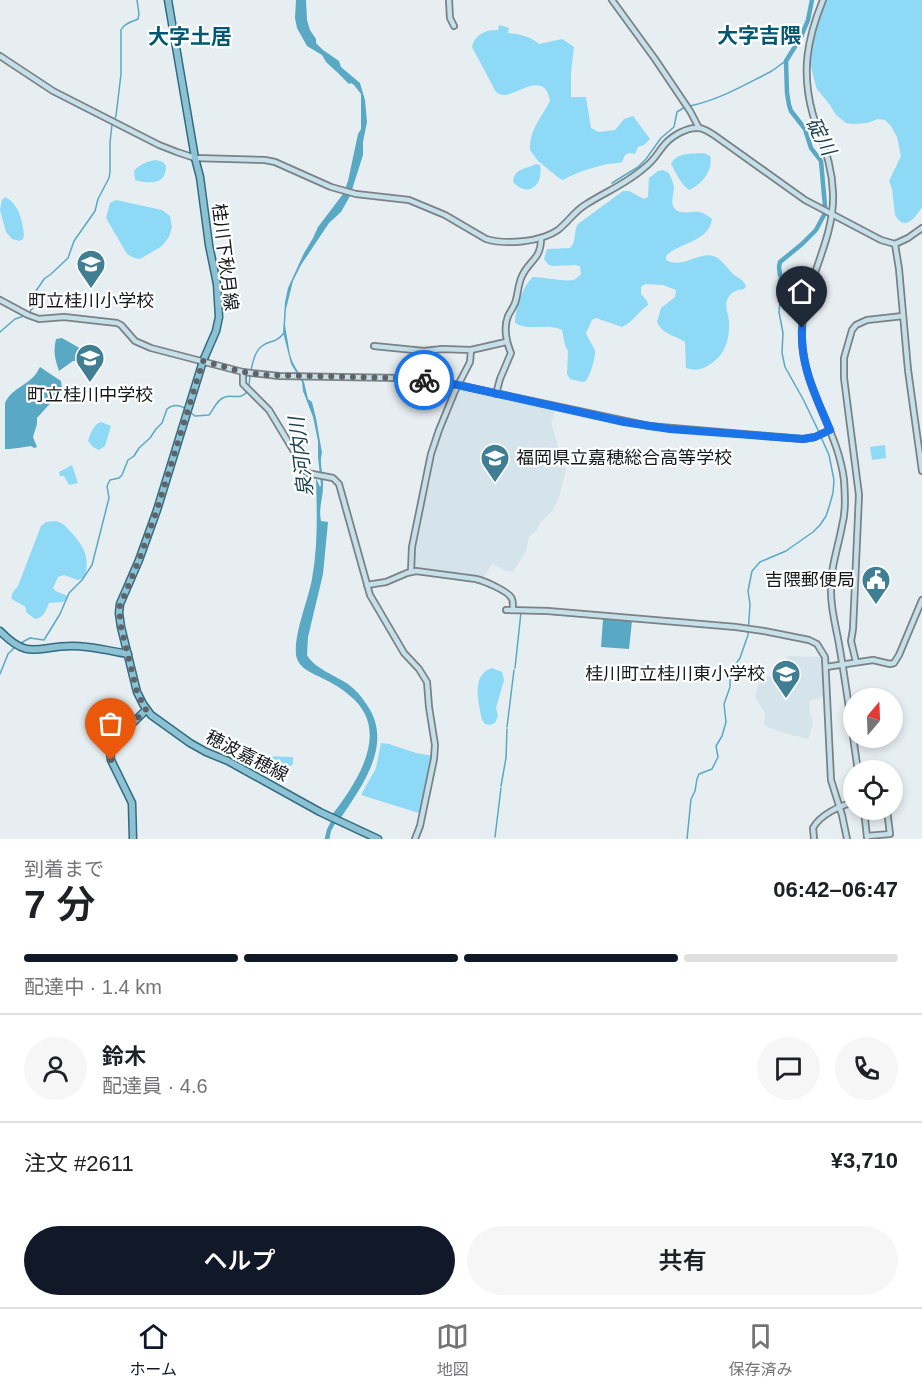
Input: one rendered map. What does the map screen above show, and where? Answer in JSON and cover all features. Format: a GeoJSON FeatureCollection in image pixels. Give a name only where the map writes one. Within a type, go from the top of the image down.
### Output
{"type":"FeatureCollection","features":[{"type":"Feature","properties":{"kind":"main road","name":"桂川下秋月線"},"geometry":{"type":"LineString","coordinates":[[146,710],[137,692],[119,613],[120,604],[157,510],[203,361],[218,325],[219,306],[200,177],[168,0]]}},
{"type":"Feature","properties":{"kind":"main road"},"geometry":{"type":"LineString","coordinates":[[0,631],[17,646],[37,651],[67,646],[128,654]]}},
{"type":"Feature","properties":{"kind":"main road"},"geometry":{"type":"LineString","coordinates":[[133,839],[132,803],[111,760],[110,751],[114,741],[146,710]]}},
{"type":"Feature","properties":{"kind":"main road","name":"穂波嘉穂線"},"geometry":{"type":"LineString","coordinates":[[146,710],[172,731],[206,752],[228,761],[330,818],[378,839]]}},
{"type":"Feature","properties":{"kind":"street"},"geometry":{"type":"LineString","coordinates":[[449,0],[450,18],[454,26]]}},
{"type":"Feature","properties":{"kind":"street"},"geometry":{"type":"LineString","coordinates":[[612,0],[656,59],[699,128]]}},
{"type":"Feature","properties":{"kind":"street"},"geometry":{"type":"LineString","coordinates":[[823,0],[810,39],[806,73],[809,98],[830,164],[833,192],[826,242],[803,312],[802,337],[809,380],[839,456],[844,482],[844,515],[833,563],[831,590],[832,609],[843,664],[856,760]]}},
{"type":"Feature","properties":{"kind":"street"},"geometry":{"type":"LineString","coordinates":[[0,56],[53,91],[159,145],[195,158],[275,162],[355,194],[409,200],[445,215],[493,241],[512,242],[541,238],[558,229],[583,206],[629,181],[654,160],[673,137],[699,128],[714,135],[805,200],[881,240],[895,244],[922,228]]}},
{"type":"Feature","properties":{"kind":"street"},"geometry":{"type":"LineString","coordinates":[[496,394],[511,353],[506,342],[506,322],[514,305],[522,276],[538,255],[541,238]]}},
{"type":"Feature","properties":{"kind":"street"},"geometry":{"type":"LineString","coordinates":[[895,244],[908,370],[922,471]]}},
{"type":"Feature","properties":{"kind":"street"},"geometry":{"type":"LineString","coordinates":[[0,300],[39,319],[64,317],[117,323],[141,344],[243,372],[289,376],[401,378],[458,385],[649,426],[708,432],[806,439],[830,430]]}},
{"type":"Feature","properties":{"kind":"street"},"geometry":{"type":"LineString","coordinates":[[856,662],[851,641],[859,495],[844,378],[844,358],[852,330],[856,325],[867,320],[903,316]]}},
{"type":"Feature","properties":{"kind":"street"},"geometry":{"type":"LineString","coordinates":[[374,346],[424,351],[471,350],[506,342]]}},
{"type":"Feature","properties":{"kind":"street"},"geometry":{"type":"LineString","coordinates":[[411,571],[412,547],[431,454],[458,385],[470,362],[471,350]]}},
{"type":"Feature","properties":{"kind":"street"},"geometry":{"type":"LineString","coordinates":[[243,372],[243,384],[263,403],[276,420],[306,472],[337,480],[340,485],[367,585],[374,602],[404,652],[427,682],[435,745],[423,816],[415,839]]}},
{"type":"Feature","properties":{"kind":"street"},"geometry":{"type":"LineString","coordinates":[[367,585],[387,582],[411,571],[484,581],[510,596],[513,601],[513,610]]}},
{"type":"Feature","properties":{"kind":"street"},"geometry":{"type":"LineString","coordinates":[[826,667],[873,660],[894,663],[922,600]]}},
{"type":"Feature","properties":{"kind":"street"},"geometry":{"type":"LineString","coordinates":[[506,610],[736,627],[813,641],[825,657],[831,780],[847,839]]}},
{"type":"Feature","properties":{"kind":"street"},"geometry":{"type":"LineString","coordinates":[[814,839],[812,830],[814,825],[829,812],[843,806]]}},
{"type":"Feature","properties":{"kind":"street"},"geometry":{"type":"LineString","coordinates":[[865,820],[867,837],[890,834],[888,820]]}},
{"type":"Feature","properties":{"kind":"shaded area"},"geometry":{"type":"Polygon","coordinates":[[[296,0],[306,0],[307,20],[316,43],[339,61],[341,67],[360,83],[365,100],[367,122],[363,155],[350,196],[341,212],[329,223],[301,265],[293,281],[286,309],[285,325],[290,355],[304,382],[316,418],[322,453],[323,487],[320,516],[321,521],[328,522],[323,574],[308,637],[307,655],[315,664],[348,684],[359,694],[374,720],[377,735],[372,764],[340,819],[332,815],[360,772],[370,740],[368,724],[362,709],[349,695],[306,670],[297,660],[297,637],[314,567],[317,529],[316,478],[320,487],[321,485],[318,441],[313,417],[302,382],[291,364],[283,332],[288,288],[318,227],[343,194],[348,181],[361,129],[361,94],[354,85],[349,84],[326,62],[322,55],[307,46],[297,28],[296,0]]]}},
{"type":"Feature","properties":{"kind":"shaded area"},"geometry":{"type":"Polygon","coordinates":[[[826,0],[922,0],[922,207],[910,222],[902,222],[895,215],[889,181],[901,156],[897,137],[891,126],[885,120],[878,119],[867,123],[846,123],[836,115],[817,89],[809,59],[816,25],[826,0]]]}},
{"type":"Feature","properties":{"kind":"shaded area"},"geometry":{"type":"Polygon","coordinates":[[[499,25],[509,28],[508,33],[524,36],[539,44],[562,39],[574,47],[571,97],[586,97],[591,128],[599,132],[615,130],[624,119],[633,116],[650,139],[638,147],[635,154],[625,155],[622,162],[590,169],[563,180],[559,178],[538,161],[530,150],[534,131],[550,101],[547,92],[538,85],[505,95],[497,93],[472,47],[478,36],[485,32],[498,30],[499,25]]]}},
{"type":"Feature","properties":{"kind":"shaded area"},"geometry":{"type":"Polygon","coordinates":[[[704,153],[710,156],[708,172],[698,185],[689,190],[681,182],[671,164],[677,157],[704,153]]]}},
{"type":"Feature","properties":{"kind":"shaded area"},"geometry":{"type":"Polygon","coordinates":[[[156,160],[163,162],[166,166],[160,180],[146,182],[135,180],[134,171],[136,169],[144,163],[156,160]]]}},
{"type":"Feature","properties":{"kind":"shaded area"},"geometry":{"type":"Polygon","coordinates":[[[536,164],[540,165],[541,172],[534,187],[525,189],[513,182],[518,171],[536,164]]]}},
{"type":"Feature","properties":{"kind":"shaded area"},"geometry":{"type":"Polygon","coordinates":[[[663,170],[669,173],[673,183],[672,204],[675,209],[681,212],[701,212],[712,219],[706,233],[672,251],[666,256],[666,260],[679,263],[710,255],[723,262],[746,286],[744,289],[733,292],[727,301],[729,328],[723,352],[706,367],[695,370],[686,368],[685,342],[666,332],[657,322],[661,308],[675,297],[676,290],[663,285],[645,284],[641,287],[641,294],[648,305],[626,325],[622,327],[596,318],[592,320],[586,333],[595,351],[590,374],[583,382],[570,379],[567,374],[568,351],[562,330],[551,327],[526,327],[515,323],[523,292],[533,277],[574,280],[578,277],[581,274],[580,266],[549,265],[544,259],[547,249],[570,248],[574,242],[578,224],[623,191],[629,191],[644,199],[648,197],[649,178],[663,170]]]}},
{"type":"Feature","properties":{"kind":"shaded area"},"geometry":{"type":"Polygon","coordinates":[[[5,197],[14,204],[21,218],[24,235],[20,241],[12,239],[6,232],[0,210],[5,197]]]}},
{"type":"Feature","properties":{"kind":"shaded area"},"geometry":{"type":"Polygon","coordinates":[[[116,200],[162,210],[170,216],[172,227],[169,237],[162,246],[140,259],[127,254],[106,218],[110,203],[116,200]]]}},
{"type":"Feature","properties":{"kind":"shaded area"},"geometry":{"type":"Polygon","coordinates":[[[62,338],[83,350],[77,361],[73,361],[59,371],[55,348],[56,339],[62,338]]]}},
{"type":"Feature","properties":{"kind":"shaded area"},"geometry":{"type":"Polygon","coordinates":[[[40,367],[61,381],[62,390],[59,398],[56,397],[37,418],[33,437],[37,447],[5,449],[5,403],[11,394],[36,374],[40,367]]]}},
{"type":"Feature","properties":{"kind":"shaded area","name":"福岡県立嘉穂総合高等学校"},"geometry":{"type":"Polygon","coordinates":[[[461,389],[554,410],[551,423],[566,470],[553,510],[529,537],[526,551],[513,572],[492,564],[483,578],[414,568],[416,535],[432,462],[438,441],[461,389]]]}},
{"type":"Feature","properties":{"kind":"shaded area"},"geometry":{"type":"Polygon","coordinates":[[[101,422],[111,426],[105,446],[99,450],[88,441],[94,427],[101,422]]]}},
{"type":"Feature","properties":{"kind":"shaded area"},"geometry":{"type":"Polygon","coordinates":[[[885,445],[886,458],[872,460],[870,447],[885,445]]]}},
{"type":"Feature","properties":{"kind":"shaded area"},"geometry":{"type":"Polygon","coordinates":[[[72,465],[78,483],[69,485],[59,472],[72,465]]]}},
{"type":"Feature","properties":{"kind":"shaded area"},"geometry":{"type":"Polygon","coordinates":[[[56,521],[76,537],[82,547],[87,563],[85,577],[78,580],[64,575],[58,577],[53,588],[67,596],[67,599],[63,602],[49,603],[43,615],[35,619],[26,612],[24,606],[11,598],[18,586],[41,526],[46,522],[56,521]]]}},
{"type":"Feature","properties":{"kind":"shaded area"},"geometry":{"type":"Polygon","coordinates":[[[603,619],[632,621],[629,649],[601,647],[603,619]]]}},
{"type":"Feature","properties":{"kind":"shaded area","name":"桂川町立桂川東小学校"},"geometry":{"type":"Polygon","coordinates":[[[787,656],[822,657],[824,697],[809,701],[813,723],[807,739],[764,725],[765,713],[755,697],[758,685],[768,676],[775,677],[777,668],[787,659],[787,656]]]}},
{"type":"Feature","properties":{"kind":"shaded area"},"geometry":{"type":"Polygon","coordinates":[[[492,668],[502,672],[504,680],[496,708],[498,716],[495,723],[490,725],[485,724],[482,720],[478,683],[485,672],[492,668]]]}},
{"type":"Feature","properties":{"kind":"shaded area"},"geometry":{"type":"Polygon","coordinates":[[[381,743],[433,756],[422,814],[361,795],[376,768],[381,743]]]}},
{"type":"Feature","properties":{"kind":"shaded area"},"geometry":{"type":"Polygon","coordinates":[[[262,756],[293,757],[293,764],[285,769],[271,769],[261,766],[262,756]]]}},
{"type":"Feature","properties":{"kind":"waterway"},"geometry":{"type":"LineString","coordinates":[[29,313],[36,300],[36,291],[44,279],[68,258],[74,241],[95,211],[98,199],[109,178],[112,124],[116,116],[121,74],[121,30],[126,24],[138,19],[137,0]]}},
{"type":"Feature","properties":{"kind":"waterway","name":"碇川"},"geometry":{"type":"LineString","coordinates":[[780,275],[780,262],[816,230],[824,215],[821,161],[811,148],[805,129],[791,111],[787,93],[786,61],[801,37],[808,20],[812,0]]}},
{"type":"Feature","properties":{"kind":"waterway"},"geometry":{"type":"LineString","coordinates":[[690,106],[731,92],[786,61]]}},
{"type":"Feature","properties":{"kind":"waterway"},"geometry":{"type":"LineString","coordinates":[[612,183],[638,167],[646,159],[661,138],[674,127],[677,112],[685,107]]}},
{"type":"Feature","properties":{"kind":"waterway"},"geometry":{"type":"LineString","coordinates":[[780,275],[777,290],[785,367],[819,432]]}},
{"type":"Feature","properties":{"kind":"waterway"},"geometry":{"type":"LineString","coordinates":[[0,332],[15,319],[24,316]]}},
{"type":"Feature","properties":{"kind":"waterway"},"geometry":{"type":"LineString","coordinates":[[251,370],[260,348],[278,339],[284,333]]}},
{"type":"Feature","properties":{"kind":"waterway"},"geometry":{"type":"LineString","coordinates":[[249,387],[250,375]]}},
{"type":"Feature","properties":{"kind":"waterway"},"geometry":{"type":"LineString","coordinates":[[190,412],[195,416],[209,415],[222,398],[239,397],[248,391]]}},
{"type":"Feature","properties":{"kind":"waterway"},"geometry":{"type":"LineString","coordinates":[[19,644],[30,638],[44,640],[60,614],[69,593],[92,565],[109,498],[107,486],[110,480],[122,475],[128,460],[162,423],[167,409],[172,406],[186,409]]}},
{"type":"Feature","properties":{"kind":"waterway"},"geometry":{"type":"LineString","coordinates":[[687,839],[691,799],[699,774],[712,769],[718,757],[716,746],[726,722],[724,704],[730,687],[730,675],[740,658],[748,635],[750,604],[748,591],[752,571],[760,562],[786,551],[813,532],[826,516],[833,493],[834,480],[829,455],[821,437]]}},
{"type":"Feature","properties":{"kind":"waterway"},"geometry":{"type":"LineString","coordinates":[[515,668],[521,612]]}},
{"type":"Feature","properties":{"kind":"waterway"},"geometry":{"type":"LineString","coordinates":[[537,613],[599,618]]}},
{"type":"Feature","properties":{"kind":"waterway"},"geometry":{"type":"LineString","coordinates":[[0,674],[8,654],[15,647]]}},
{"type":"Feature","properties":{"kind":"waterway"},"geometry":{"type":"LineString","coordinates":[[507,727],[514,670]]}},
{"type":"Feature","properties":{"kind":"waterway"},"geometry":{"type":"LineString","coordinates":[[501,786],[506,758],[507,729]]}},
{"type":"Feature","properties":{"kind":"waterway"},"geometry":{"type":"LineString","coordinates":[[495,837],[501,788]]}},
{"type":"Feature","properties":{"kind":"waterway","name":"泉河内川"},"geometry":{"type":"LineString","coordinates":[[327,839],[336,817]]}},
{"type":"Feature","properties":{"kind":"way so far"},"geometry":{"type":"LineString","coordinates":[[111,760],[110,751],[114,741],[146,710],[137,692],[128,657],[119,618],[120,604],[157,510],[203,361],[243,372],[265,375],[424,380]]}},
{"type":"Feature","properties":{"kind":"place","name":"町立桂川小学校"},"geometry":{"type":"Point","coordinates":[91,290]}},
{"type":"Feature","properties":{"kind":"place","name":"町立桂川中学校"},"geometry":{"type":"Point","coordinates":[90,384]}},
{"type":"Feature","properties":{"kind":"place","name":"福岡県立嘉穂総合高等学校"},"geometry":{"type":"Point","coordinates":[495,484]}},
{"type":"Feature","properties":{"kind":"place","name":"吉隈郵便局"},"geometry":{"type":"Point","coordinates":[876,606]}},
{"type":"Feature","properties":{"kind":"place","name":"桂川町立桂川東小学校"},"geometry":{"type":"Point","coordinates":[786,700]}},
{"type":"Feature","properties":{"kind":"district","name":"大字吉隈"},"geometry":{"type":"Point","coordinates":[759,35]}},
{"type":"Feature","properties":{"kind":"district","name":"大字土居"},"geometry":{"type":"Point","coordinates":[190,36]}},
{"type":"Feature","properties":{"kind":"route"},"geometry":{"type":"LineString","coordinates":[[424,380],[458,385],[649,426],[805,439],[830,430],[809,380],[802,349],[802,328]]}}]}
